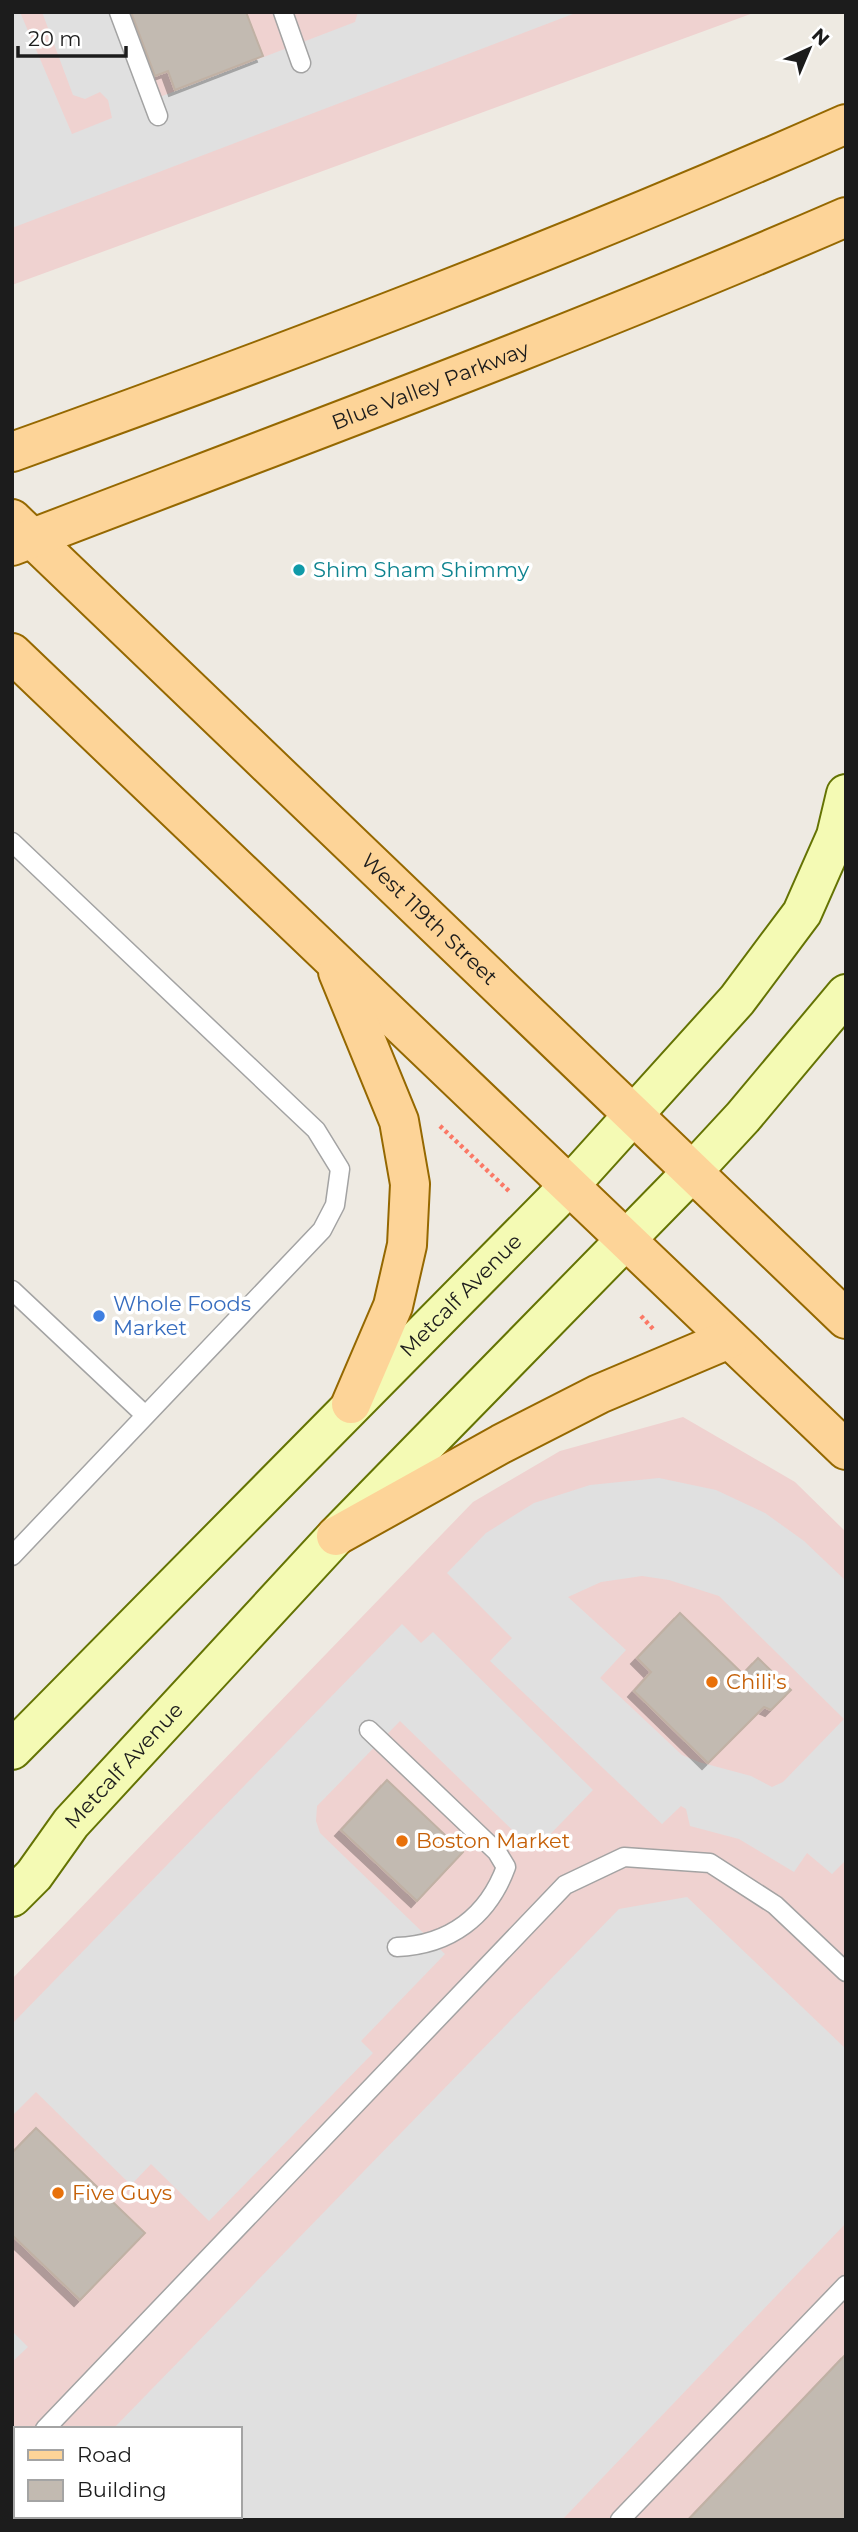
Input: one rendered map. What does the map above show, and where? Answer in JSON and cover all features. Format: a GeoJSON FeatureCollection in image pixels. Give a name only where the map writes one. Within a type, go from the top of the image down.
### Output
{"type":"FeatureCollection","features":[{"type":"Feature","properties":{"kind":"main road"},"geometry":{"type":"LineString","coordinates":[[12,452],[317,341],[688,194],[846,124]]}},
{"type":"Feature","properties":{"kind":"main road","name":"Blue Valley Parkway"},"geometry":{"type":"LineString","coordinates":[[19,535],[474,370],[721,271],[846,217]]}},
{"type":"Feature","properties":{"kind":"main road","name":"West 119th Street"},"geometry":{"type":"LineString","coordinates":[[19,535],[635,1115],[846,1319]]}},
{"type":"Feature","properties":{"kind":"main road"},"geometry":{"type":"LineString","coordinates":[[12,653],[846,1450]]}},
{"type":"Feature","properties":{"kind":"main road","name":"Metcalf Avenue"},"geometry":{"type":"LineString","coordinates":[[12,1750],[569,1186],[737,1000],[802,913],[836,836],[846,794]]}},
{"type":"Feature","properties":{"kind":"main road"},"geometry":{"type":"LineString","coordinates":[[333,960],[399,1121],[410,1184],[407,1245],[393,1306],[352,1404]]}},
{"type":"Feature","properties":{"kind":"main road","name":"Metcalf Avenue"},"geometry":{"type":"LineString","coordinates":[[12,1897],[34,1875],[71,1823],[336,1536],[626,1241],[743,1117],[846,994]]}},
{"type":"Feature","properties":{"kind":"main road"},"geometry":{"type":"LineString","coordinates":[[336,1536],[501,1444],[599,1394],[729,1339]]}},
{"type":"Feature","properties":{"kind":"lane"},"geometry":{"type":"LineString","coordinates":[[119,12],[158,116]]}},
{"type":"Feature","properties":{"kind":"lane"},"geometry":{"type":"LineString","coordinates":[[269,12],[290,34]]}},
{"type":"Feature","properties":{"kind":"lane"},"geometry":{"type":"LineString","coordinates":[[283,12],[301,63]]}},
{"type":"Feature","properties":{"kind":"lane"},"geometry":{"type":"LineString","coordinates":[[12,842],[316,1130],[340,1169],[335,1205],[322,1230],[12,1556]]}},
{"type":"Feature","properties":{"kind":"lane"},"geometry":{"type":"LineString","coordinates":[[12,1290],[145,1415]]}},
{"type":"Feature","properties":{"kind":"lane"},"geometry":{"type":"LineString","coordinates":[[369,1730],[497,1852],[506,1867],[498,1889],[470,1922],[446,1936],[417,1947],[397,1948]]}},
{"type":"Feature","properties":{"kind":"lane"},"geometry":{"type":"LineString","coordinates":[[47,2427],[565,1885],[624,1857],[710,1863],[775,1905],[846,1972]]}},
{"type":"Feature","properties":{"kind":"lane"},"geometry":{"type":"LineString","coordinates":[[620,2520],[846,2284]]}},
{"type":"Feature","properties":{"kind":"path"},"geometry":{"type":"LineString","coordinates":[[436,1123],[516,1198]]}},
{"type":"Feature","properties":{"kind":"path"},"geometry":{"type":"LineString","coordinates":[[641,1316],[655,1330]]}},
{"type":"Feature","properties":{"kind":"shaded area"},"geometry":{"type":"Polygon","coordinates":[[[12,12],[756,12],[12,285],[12,12]]]}},
{"type":"Feature","properties":{"kind":"shaded area"},"geometry":{"type":"Polygon","coordinates":[[[12,12],[20,12],[72,134],[112,118],[108,100],[100,92],[85,99],[73,95],[42,12],[121,12],[157,98],[355,22],[358,12],[578,12],[12,228],[12,12]]]}},
{"type":"Feature","properties":{"kind":"shaded area"},"geometry":{"type":"Polygon","coordinates":[[[683,1417],[795,1482],[846,1532],[846,2520],[12,2520],[12,1979],[473,1502],[560,1451],[683,1417]]]}},
{"type":"Feature","properties":{"kind":"shaded area"},"geometry":{"type":"Polygon","coordinates":[[[659,1478],[716,1490],[765,1513],[804,1541],[846,1581],[846,1860],[832,1874],[807,1853],[794,1872],[739,1839],[690,1826],[686,1809],[681,1806],[662,1824],[490,1661],[512,1638],[447,1573],[486,1533],[534,1503],[590,1485],[659,1478]],[[642,1576],[601,1582],[568,1597],[626,1650],[600,1678],[682,1755],[751,1776],[772,1787],[783,1782],[844,1719],[719,1596],[669,1580],[642,1576]]]}},
{"type":"Feature","properties":{"kind":"shaded area"},"geometry":{"type":"Polygon","coordinates":[[[402,1624],[421,1643],[433,1632],[593,1790],[534,1851],[400,1721],[317,1806],[316,1821],[320,1833],[445,1954],[361,2041],[373,2053],[209,2221],[151,2164],[131,2185],[36,2092],[12,2116],[12,2024],[402,1624]]]}},
{"type":"Feature","properties":{"kind":"shaded area"},"geometry":{"type":"Polygon","coordinates":[[[687,1897],[846,2049],[846,2223],[562,2520],[25,2520],[242,2518],[242,2427],[115,2427],[619,1909],[687,1897]]]}},
{"type":"Feature","properties":{"kind":"shaded area"},"geometry":{"type":"Polygon","coordinates":[[[12,2331],[28,2347],[12,2362],[12,2331]]]}},
{"type":"Feature","properties":{"kind":"building"},"geometry":{"type":"Polygon","coordinates":[[[131,12],[246,12],[263,56],[175,90],[168,71],[155,76],[131,12]]]}},
{"type":"Feature","properties":{"kind":"building","name":"Chili's"},"geometry":{"type":"Polygon","coordinates":[[[680,1613],[743,1674],[758,1658],[791,1690],[771,1710],[764,1707],[708,1763],[634,1691],[651,1672],[637,1658],[680,1613]]]}},
{"type":"Feature","properties":{"kind":"building","name":"Boston Market"},"geometry":{"type":"Polygon","coordinates":[[[387,1780],[463,1852],[417,1901],[341,1830],[387,1780]]]}},
{"type":"Feature","properties":{"kind":"building","name":"Five Guys"},"geometry":{"type":"Polygon","coordinates":[[[36,2128],[145,2233],[80,2300],[12,2235],[12,2153],[36,2128]]]}},
{"type":"Feature","properties":{"kind":"building"},"geometry":{"type":"Polygon","coordinates":[[[846,2354],[846,2520],[688,2520],[846,2354]]]}},
{"type":"Feature","properties":{"kind":"place","name":"Shim Sham Shimmy"},"geometry":{"type":"Point","coordinates":[299,570]}},
{"type":"Feature","properties":{"kind":"place","name":"Whole Foods Market"},"geometry":{"type":"Point","coordinates":[99,1316]}},
{"type":"Feature","properties":{"kind":"place","name":"Chili's"},"geometry":{"type":"Point","coordinates":[712,1682]}},
{"type":"Feature","properties":{"kind":"place","name":"Boston Market"},"geometry":{"type":"Point","coordinates":[402,1841]}},
{"type":"Feature","properties":{"kind":"place","name":"Five Guys"},"geometry":{"type":"Point","coordinates":[58,2193]}}]}
